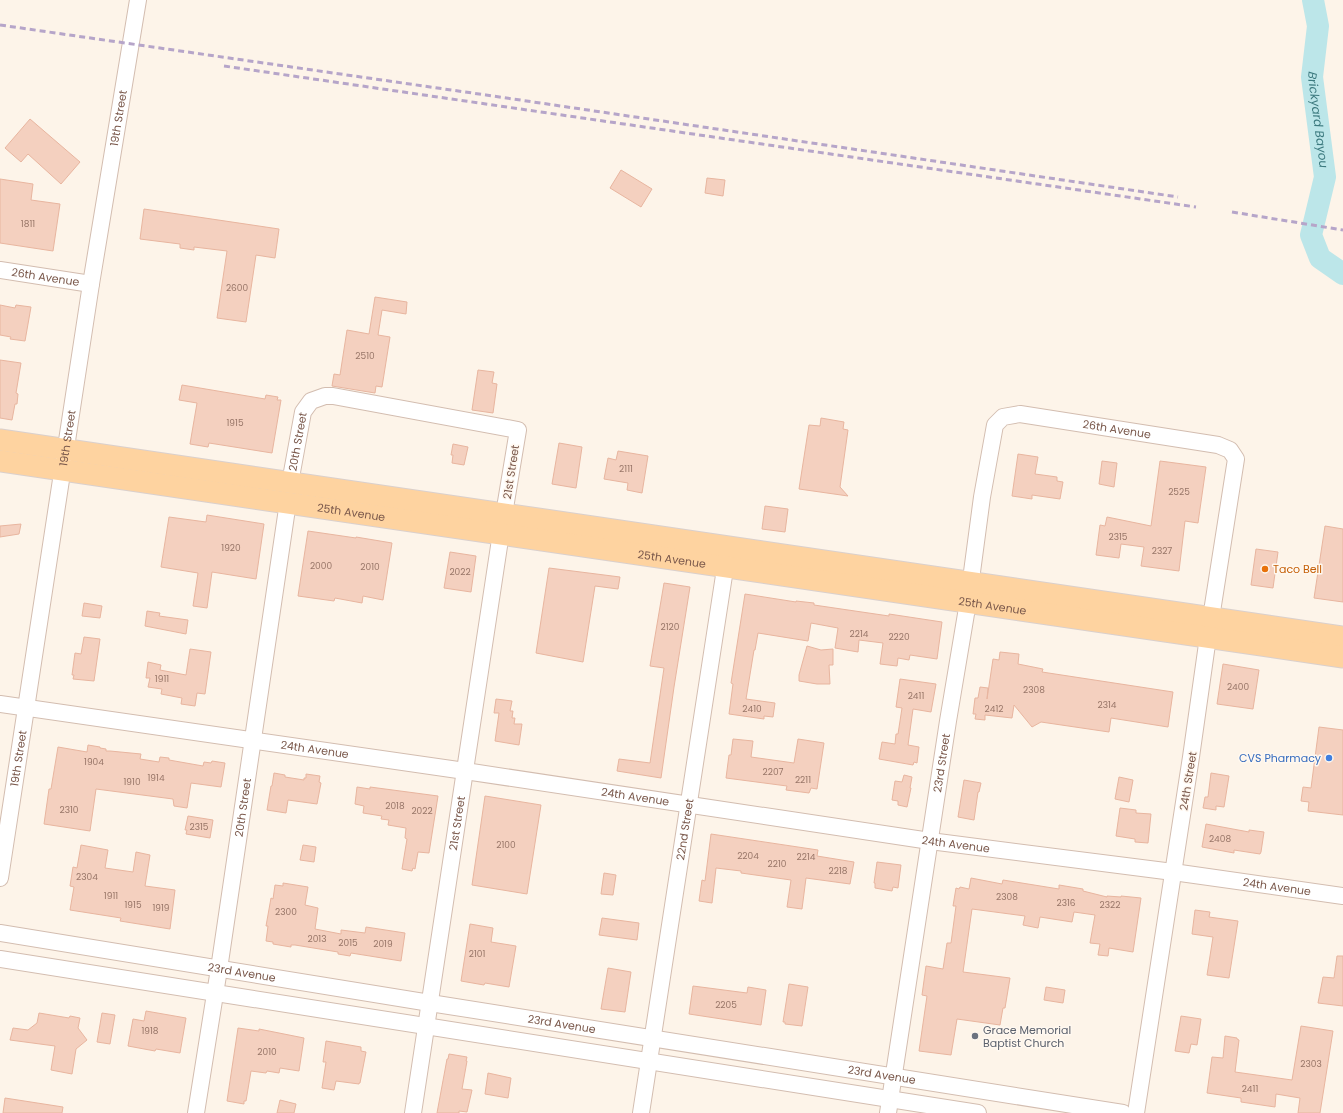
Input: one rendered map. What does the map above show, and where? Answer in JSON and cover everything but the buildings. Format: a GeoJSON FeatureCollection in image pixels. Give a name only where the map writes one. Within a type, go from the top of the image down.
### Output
{"type":"FeatureCollection","features":[{"type":"Feature","properties":{"kind":"main road","name":"25th Avenue"},"geometry":{"type":"LineString","coordinates":[[0,440],[64,460],[1209,627],[1343,637]]}},
{"type":"Feature","properties":{"kind":"main road","name":"25th Avenue"},"geometry":{"type":"LineString","coordinates":[[0,461],[64,460]]}},
{"type":"Feature","properties":{"kind":"main road","name":"25th Avenue"},"geometry":{"type":"LineString","coordinates":[[1209,627],[1343,657]]}},
{"type":"Feature","properties":{"kind":"street","name":"19th Street"},"geometry":{"type":"LineString","coordinates":[[0,878],[91,284],[138,0]]}},
{"type":"Feature","properties":{"kind":"street","name":"26th Avenue"},"geometry":{"type":"LineString","coordinates":[[0,270],[91,284]]}},
{"type":"Feature","properties":{"kind":"street","name":"20th Street"},"geometry":{"type":"LineString","coordinates":[[196,1113],[219,968],[289,493],[303,412],[311,401],[325,396],[333,396]]}},
{"type":"Feature","properties":{"kind":"street","name":"21st Street"},"geometry":{"type":"LineString","coordinates":[[333,396],[518,430],[414,1113]]}},
{"type":"Feature","properties":{"kind":"street","name":"26th Avenue"},"geometry":{"type":"LineString","coordinates":[[1003,417],[1020,414],[1218,445],[1230,450]]}},
{"type":"Feature","properties":{"kind":"street","name":"23rd Street"},"geometry":{"type":"LineString","coordinates":[[889,1106],[969,592],[982,497],[995,425],[1003,417]]}},
{"type":"Feature","properties":{"kind":"street","name":"24th Street"},"geometry":{"type":"LineString","coordinates":[[1136,1113],[1191,757],[1209,627],[1236,459],[1230,450]]}},
{"type":"Feature","properties":{"kind":"street","name":"22nd Street"},"geometry":{"type":"LineString","coordinates":[[641,1113],[727,556]]}},
{"type":"Feature","properties":{"kind":"street","name":"24th Avenue"},"geometry":{"type":"LineString","coordinates":[[0,704],[465,771],[930,841],[1173,872],[1343,896]]}},
{"type":"Feature","properties":{"kind":"street","name":"23rd Avenue"},"geometry":{"type":"LineString","coordinates":[[0,933],[1123,1113]]}},
{"type":"Feature","properties":{"kind":"street","name":"23rd Avenue"},"geometry":{"type":"LineString","coordinates":[[0,960],[215,992],[649,1061],[889,1106],[978,1113]]}},
{"type":"Feature","properties":{"kind":"waterway","name":"Brickyard Bayou"},"geometry":{"type":"LineString","coordinates":[[1313,0],[1318,26],[1312,77],[1325,177],[1311,235],[1320,258],[1343,274]]}},
{"type":"Feature","properties":{"kind":"railway"},"geometry":{"type":"LineString","coordinates":[[0,25],[1178,197]]}},
{"type":"Feature","properties":{"kind":"railway"},"geometry":{"type":"LineString","coordinates":[[224,66],[1196,207]]}},
{"type":"Feature","properties":{"kind":"railway"},"geometry":{"type":"LineString","coordinates":[[1232,212],[1343,230]]}},
{"type":"Feature","properties":{"kind":"place","name":"Taco Bell"},"geometry":{"type":"Point","coordinates":[1265,569]}},
{"type":"Feature","properties":{"kind":"place","name":"CVS Pharmacy"},"geometry":{"type":"Point","coordinates":[1329,758]}},
{"type":"Feature","properties":{"kind":"place","name":"Grace Memorial Baptist Church"},"geometry":{"type":"Point","coordinates":[975,1036]}}]}
